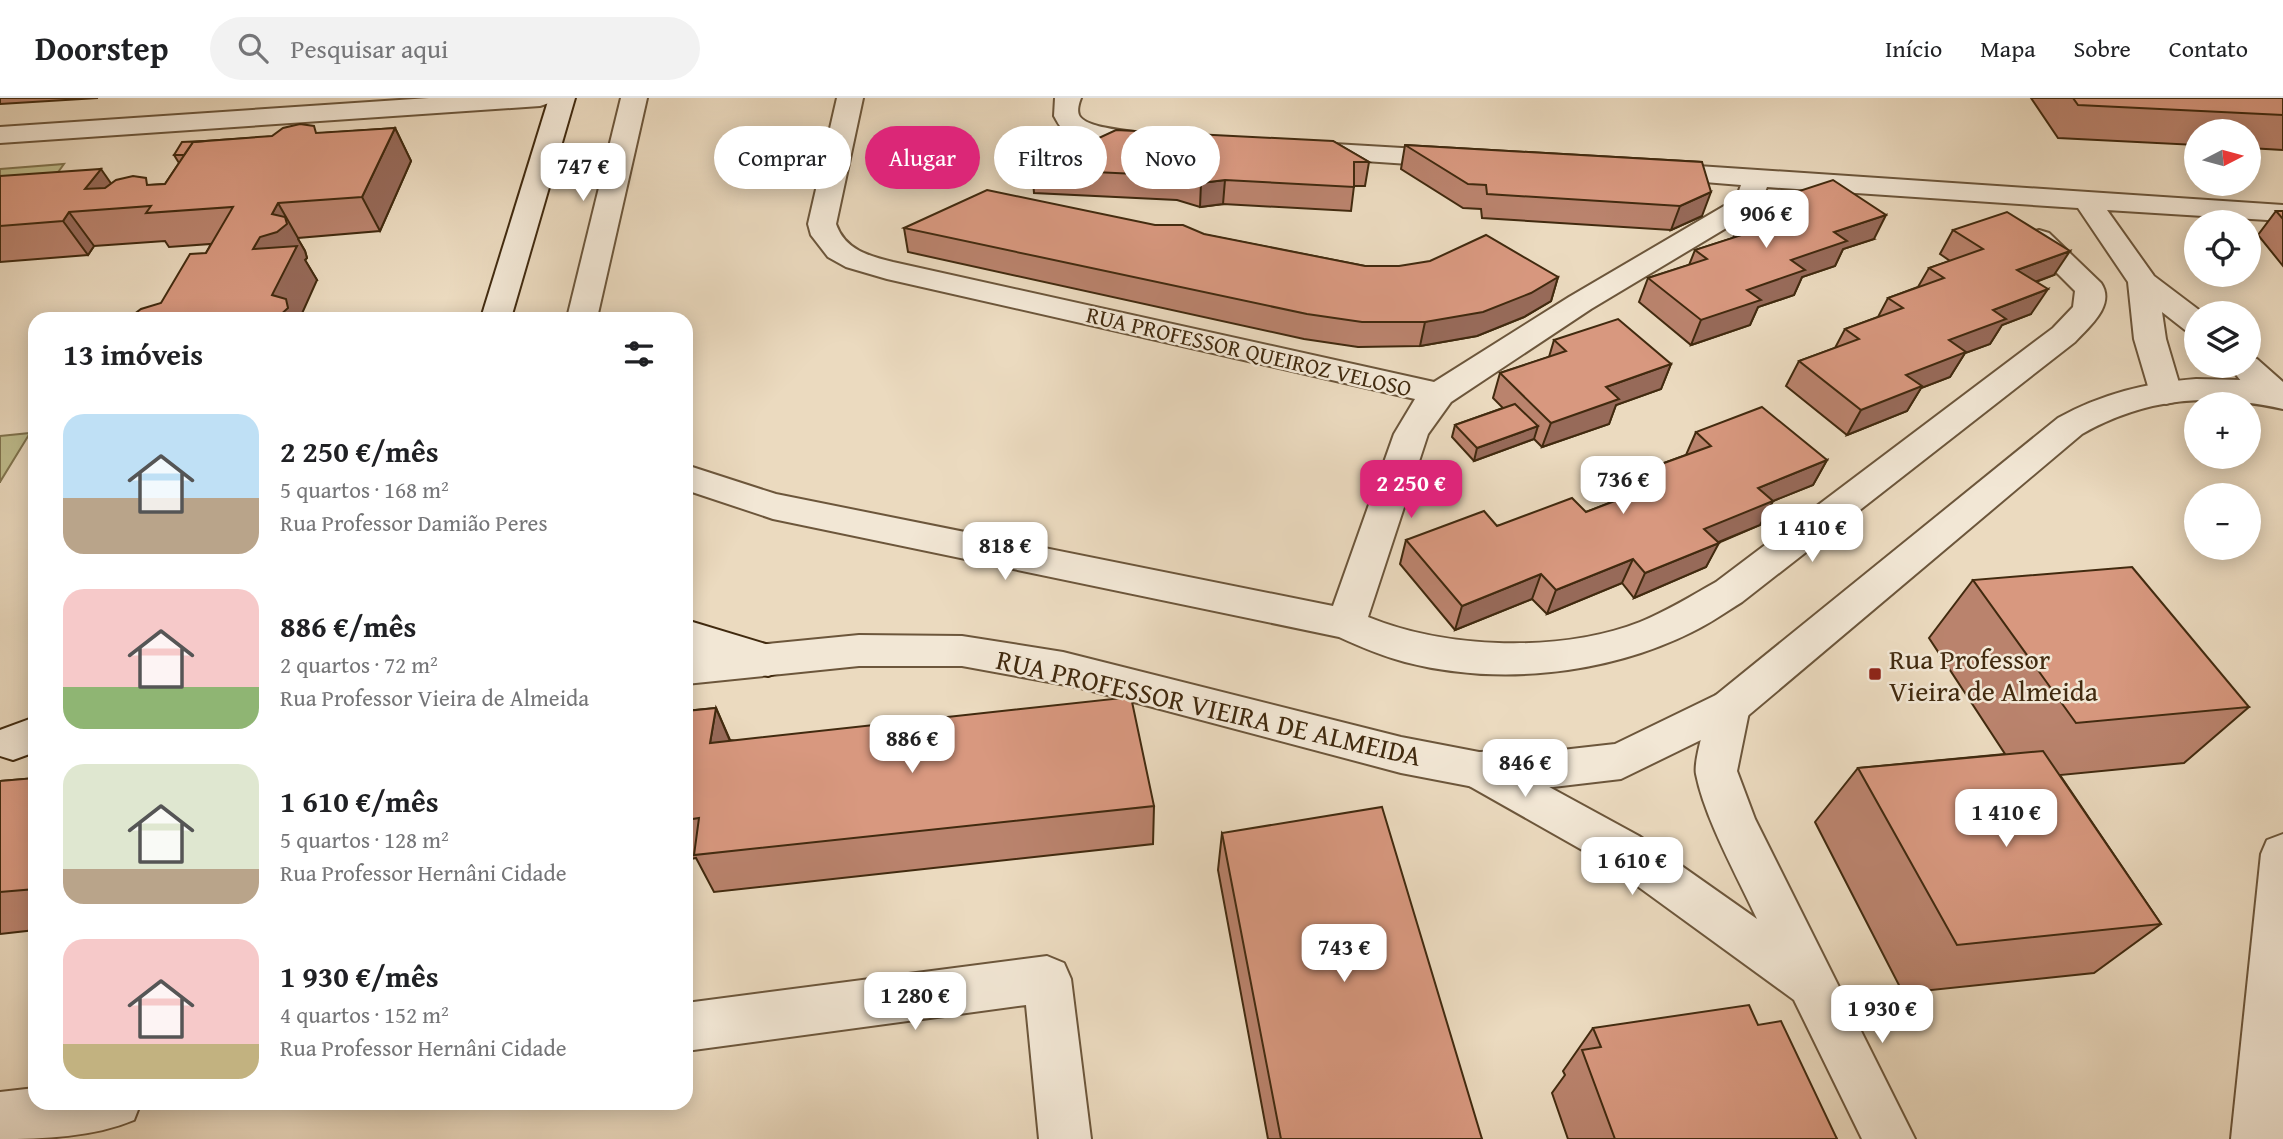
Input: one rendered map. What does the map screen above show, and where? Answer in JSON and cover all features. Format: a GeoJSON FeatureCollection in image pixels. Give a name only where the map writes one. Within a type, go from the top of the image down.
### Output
{"type":"FeatureCollection","features":[{"type":"Feature","properties":{"kind":"street"},"geometry":{"type":"LineString","coordinates":[[0,135],[540,98]]}},
{"type":"Feature","properties":{"kind":"street"},"geometry":{"type":"LineString","coordinates":[[498,312],[562,98]]}},
{"type":"Feature","properties":{"kind":"street"},"geometry":{"type":"LineString","coordinates":[[583,312],[634,98]]}},
{"type":"Feature","properties":{"kind":"street","name":"RUA PROFESSOR QUEIROZ VELOSO"},"geometry":{"type":"LineString","coordinates":[[850,98],[822,224],[824,236],[831,246],[844,255],[887,270],[1439,394],[1580,303],[1748,203],[1757,177]]}},
{"type":"Feature","properties":{"kind":"street"},"geometry":{"type":"LineString","coordinates":[[1068,98],[1065,110],[1068,121],[1121,139]]}},
{"type":"Feature","properties":{"kind":"street"},"geometry":{"type":"LineString","coordinates":[[1281,149],[1485,161]]}},
{"type":"Feature","properties":{"kind":"street"},"geometry":{"type":"LineString","coordinates":[[1621,169],[2283,213]]}},
{"type":"Feature","properties":{"kind":"street"},"geometry":{"type":"LineString","coordinates":[[2087,201],[2143,282],[2184,314]]}},
{"type":"Feature","properties":{"kind":"street"},"geometry":{"type":"LineString","coordinates":[[693,479],[773,506],[1346,624],[1406,647],[1485,659],[1548,657],[1618,643],[1676,623],[1729,592],[2064,335],[2088,309],[2090,289],[2039,239]]}},
{"type":"Feature","properties":{"kind":"street"},"geometry":{"type":"LineString","coordinates":[[2143,282],[2150,339],[2166,393]]}},
{"type":"Feature","properties":{"kind":"street"},"geometry":{"type":"LineString","coordinates":[[2259,378],[2280,397]]}},
{"type":"Feature","properties":{"kind":"street","name":"RUA PROFESSOR VIEIRA DE ALMEIDA"},"geometry":{"type":"LineString","coordinates":[[693,667],[897,649],[961,651],[1029,660],[1401,755],[1479,770],[1553,769],[1621,761],[1730,707],[2070,425],[2111,405],[2166,393],[2218,390],[2280,397]]}},
{"type":"Feature","properties":{"kind":"street"},"geometry":{"type":"LineString","coordinates":[[1346,624],[1408,442],[1419,418],[1439,394]]}},
{"type":"Feature","properties":{"kind":"street"},"geometry":{"type":"LineString","coordinates":[[693,637],[768,660]]}},
{"type":"Feature","properties":{"kind":"street"},"geometry":{"type":"LineString","coordinates":[[1730,707],[1716,771],[1734,821],[1811,984],[1889,1139]]}},
{"type":"Feature","properties":{"kind":"street"},"geometry":{"type":"LineString","coordinates":[[1479,770],[1623,850],[1811,984]]}},
{"type":"Feature","properties":{"kind":"street"},"geometry":{"type":"LineString","coordinates":[[2257,1139],[2283,854]]}},
{"type":"Feature","properties":{"kind":"street"},"geometry":{"type":"LineString","coordinates":[[693,1026],[1047,979],[1065,1139]]}},
{"type":"Feature","properties":{"kind":"street"},"geometry":{"type":"LineString","coordinates":[[0,1118],[58,1110]]}},
{"type":"Feature","properties":{"kind":"shaded area"},"geometry":{"type":"Polygon","coordinates":[[[64,164],[45,190],[0,194],[0,169],[64,164]]]}},
{"type":"Feature","properties":{"kind":"shaded area"},"geometry":{"type":"Polygon","coordinates":[[[28,433],[0,482],[0,436],[28,433]]]}},
{"type":"Feature","properties":{"kind":"building"},"geometry":{"type":"Polygon","coordinates":[[[2073,98],[2283,98],[2283,115],[2078,105],[2073,98]]]}},
{"type":"Feature","properties":{"kind":"building"},"geometry":{"type":"Polygon","coordinates":[[[300,124],[314,126],[316,133],[395,128],[362,197],[278,203],[272,214],[285,217],[287,224],[277,232],[260,237],[253,249],[297,246],[272,295],[286,299],[288,308],[284,312],[137,312],[161,303],[190,254],[206,253],[233,207],[146,213],[151,206],[69,212],[63,221],[0,226],[0,176],[101,169],[85,189],[105,188],[116,180],[133,176],[146,178],[147,185],[165,184],[193,142],[272,136],[283,128],[300,124]]]}},
{"type":"Feature","properties":{"kind":"building"},"geometry":{"type":"Polygon","coordinates":[[[1121,130],[1121,173],[1107,173],[1107,134],[1121,130]]]}},
{"type":"Feature","properties":{"kind":"building"},"geometry":{"type":"Polygon","coordinates":[[[1220,135],[1333,141],[1369,162],[1354,162],[1354,187],[1220,181],[1220,135]]]}},
{"type":"Feature","properties":{"kind":"building"},"geometry":{"type":"Polygon","coordinates":[[[205,141],[193,142],[184,155],[174,155],[182,142],[205,141]]]}},
{"type":"Feature","properties":{"kind":"building"},"geometry":{"type":"Polygon","coordinates":[[[1405,145],[1702,162],[1711,192],[1680,206],[1487,194],[1486,185],[1468,184],[1405,145]]]}},
{"type":"Feature","properties":{"kind":"building"},"geometry":{"type":"Polygon","coordinates":[[[1833,180],[1886,215],[1834,232],[1847,241],[1791,260],[1805,270],[1747,290],[1761,300],[1701,320],[1648,278],[1707,259],[1695,250],[1751,232],[1739,223],[1794,205],[1781,197],[1833,180]]]}},
{"type":"Feature","properties":{"kind":"building"},"geometry":{"type":"Polygon","coordinates":[[[987,190],[1155,225],[1183,225],[1204,234],[1365,266],[1399,266],[1430,261],[1486,235],[1558,277],[1531,293],[1483,312],[1425,322],[1362,322],[1307,314],[904,228],[987,190]]]}},
{"type":"Feature","properties":{"kind":"building"},"geometry":{"type":"Polygon","coordinates":[[[2007,212],[2070,251],[2017,270],[2048,289],[1993,310],[2006,319],[1949,340],[1966,352],[1906,375],[1922,386],[1861,410],[1799,361],[1859,339],[1845,329],[1903,308],[1888,298],[1944,278],[1929,268],[1983,249],[1953,230],[2007,212]]]}},
{"type":"Feature","properties":{"kind":"building"},"geometry":{"type":"Polygon","coordinates":[[[1618,319],[1671,364],[1606,387],[1619,399],[1551,423],[1500,373],[1566,351],[1554,340],[1618,319]]]}},
{"type":"Feature","properties":{"kind":"building"},"geometry":{"type":"Polygon","coordinates":[[[1515,404],[1538,426],[1477,448],[1455,425],[1515,404]]]}},
{"type":"Feature","properties":{"kind":"building"},"geometry":{"type":"Polygon","coordinates":[[[1762,407],[1827,460],[1758,488],[1773,501],[1704,529],[1719,543],[1645,573],[1633,559],[1556,590],[1541,574],[1462,606],[1406,540],[1484,511],[1497,526],[1572,498],[1586,512],[1657,485],[1642,471],[1711,446],[1696,432],[1762,407]]]}},
{"type":"Feature","properties":{"kind":"building"},"geometry":{"type":"Polygon","coordinates":[[[2132,567],[2249,707],[2076,723],[1973,580],[2132,567]]]}},
{"type":"Feature","properties":{"kind":"building"},"geometry":{"type":"Polygon","coordinates":[[[1131,697],[1154,806],[694,855],[699,818],[693,819],[693,710],[716,708],[710,743],[1131,697]]]}},
{"type":"Feature","properties":{"kind":"building"},"geometry":{"type":"Polygon","coordinates":[[[2043,751],[2161,924],[1957,945],[1858,768],[2043,751]]]}},
{"type":"Feature","properties":{"kind":"building"},"geometry":{"type":"Polygon","coordinates":[[[28,779],[28,890],[0,892],[0,781],[28,779]]]}},
{"type":"Feature","properties":{"kind":"building"},"geometry":{"type":"Polygon","coordinates":[[[1382,807],[1482,1139],[1281,1139],[1222,833],[1382,807]]]}},
{"type":"Feature","properties":{"kind":"building"},"geometry":{"type":"Polygon","coordinates":[[[1749,1005],[1758,1025],[1781,1021],[1837,1139],[1615,1139],[1582,1050],[1601,1047],[1593,1028],[1749,1005]]]}},
{"type":"Feature","properties":{"kind":"place","name":"Rua Professor Vieira de Almeida"},"geometry":{"type":"Point","coordinates":[1875,674]}}]}
